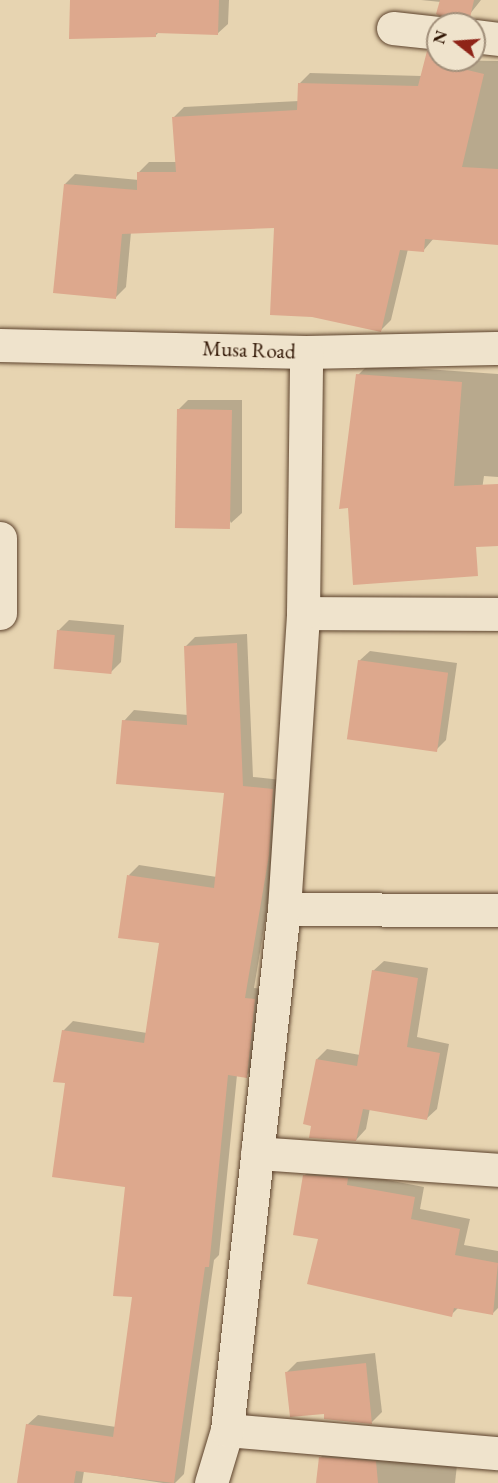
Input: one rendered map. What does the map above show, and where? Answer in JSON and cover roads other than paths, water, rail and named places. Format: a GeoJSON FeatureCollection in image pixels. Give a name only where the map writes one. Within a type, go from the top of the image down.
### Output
{"type":"FeatureCollection","features":[{"type":"Feature","properties":{"kind":"street"},"geometry":{"type":"LineString","coordinates":[[393,28],[426,32]]}},
{"type":"Feature","properties":{"kind":"street","name":"Musa Road"},"geometry":{"type":"LineString","coordinates":[[0,345],[306,352],[498,348]]}},
{"type":"Feature","properties":{"kind":"street"},"geometry":{"type":"LineString","coordinates":[[211,1483],[227,1430],[284,909],[303,613],[306,352]]}},
{"type":"Feature","properties":{"kind":"street"},"geometry":{"type":"LineString","coordinates":[[0,538],[0,613]]}},
{"type":"Feature","properties":{"kind":"street"},"geometry":{"type":"LineString","coordinates":[[303,613],[498,614]]}},
{"type":"Feature","properties":{"kind":"street"},"geometry":{"type":"LineString","coordinates":[[284,909],[498,910]]}},
{"type":"Feature","properties":{"kind":"street"},"geometry":{"type":"LineString","coordinates":[[257,1153],[498,1170]]}},
{"type":"Feature","properties":{"kind":"street"},"geometry":{"type":"LineString","coordinates":[[227,1430],[498,1453]]}}]}
